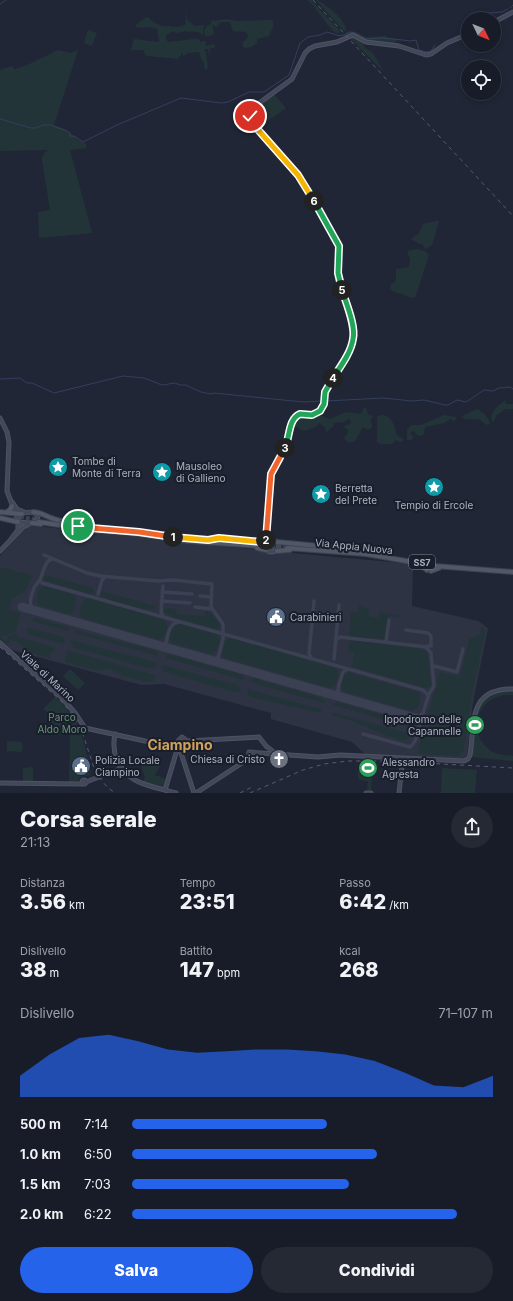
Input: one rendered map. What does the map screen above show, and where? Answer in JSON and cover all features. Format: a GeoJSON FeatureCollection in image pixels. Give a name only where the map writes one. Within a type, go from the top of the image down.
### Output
{"type":"FeatureCollection","features":[{"type":"Feature","properties":{"kind":"main road"},"geometry":{"type":"LineString","coordinates":[[0,514],[9,512],[12,506]]}},
{"type":"Feature","properties":{"kind":"main road"},"geometry":{"type":"LineString","coordinates":[[33,512],[40,513],[53,519],[81,524],[91,529]]}},
{"type":"Feature","properties":{"kind":"main road"},"geometry":{"type":"LineString","coordinates":[[0,514],[16,518],[24,513]]}},
{"type":"Feature","properties":{"kind":"main road"},"geometry":{"type":"LineString","coordinates":[[0,514],[16,518]]}},
{"type":"Feature","properties":{"kind":"main road"},"geometry":{"type":"LineString","coordinates":[[39,521],[188,541],[259,545]]}},
{"type":"Feature","properties":{"kind":"main road"},"geometry":{"type":"LineString","coordinates":[[32,523],[77,530],[91,529]]}},
{"type":"Feature","properties":{"kind":"main road"},"geometry":{"type":"LineString","coordinates":[[207,541],[219,538],[268,541]]}},
{"type":"Feature","properties":{"kind":"main road"},"geometry":{"type":"LineString","coordinates":[[207,541],[217,544],[266,550]]}},
{"type":"Feature","properties":{"kind":"main road"},"geometry":{"type":"LineString","coordinates":[[277,542],[330,547],[343,551]]}},
{"type":"Feature","properties":{"kind":"main road","name":"Via Appia Nuova"},"geometry":{"type":"LineString","coordinates":[[288,547],[368,552],[436,564],[513,572]]}},
{"type":"Feature","properties":{"kind":"main road"},"geometry":{"type":"LineString","coordinates":[[276,550],[343,551]]}},
{"type":"Feature","properties":{"kind":"main road","name":"Via Appia Nuova"},"geometry":{"type":"LineString","coordinates":[[343,551],[450,567],[513,572]]}},
{"type":"Feature","properties":{"kind":"main road"},"geometry":{"type":"LineString","coordinates":[[414,562],[424,566],[429,571],[437,568],[450,567]]}},
{"type":"Feature","properties":{"kind":"street"},"geometry":{"type":"LineString","coordinates":[[501,18],[513,12]]}},
{"type":"Feature","properties":{"kind":"street"},"geometry":{"type":"LineString","coordinates":[[268,541],[266,537],[271,474],[287,443],[291,425],[295,418],[300,414],[309,415],[317,413],[324,404],[326,390],[350,350],[354,338],[353,329],[339,279],[339,248],[336,239],[301,180],[252,122],[250,118],[250,111],[292,79],[305,52],[315,46],[337,42],[353,35],[365,41],[399,46],[427,55],[432,54],[461,37]]}},
{"type":"Feature","properties":{"kind":"street"},"geometry":{"type":"LineString","coordinates":[[0,418],[8,438],[6,486],[16,518],[18,530],[0,552]]}},
{"type":"Feature","properties":{"kind":"street"},"geometry":{"type":"LineString","coordinates":[[8,495],[17,510],[24,513],[33,512],[38,518],[36,521],[24,526],[11,539]]}},
{"type":"Feature","properties":{"kind":"street"},"geometry":{"type":"LineString","coordinates":[[16,518],[32,523]]}},
{"type":"Feature","properties":{"kind":"street"},"geometry":{"type":"LineString","coordinates":[[268,541],[277,542],[279,547],[270,552],[266,550],[264,546],[268,541]]}},
{"type":"Feature","properties":{"kind":"street","name":"Viale di Marino"},"geometry":{"type":"LineString","coordinates":[[0,643],[62,698],[75,713],[84,728],[174,745]]}},
{"type":"Feature","properties":{"kind":"street"},"geometry":{"type":"LineString","coordinates":[[273,753],[260,737],[250,736],[187,741],[184,737],[181,737],[174,745],[174,748],[178,750],[195,793],[245,761],[248,758],[249,752],[318,757],[335,755],[462,761],[466,760],[470,754],[474,716],[478,705],[486,696],[493,692],[513,689]]}},
{"type":"Feature","properties":{"kind":"street"},"geometry":{"type":"LineString","coordinates":[[115,734],[113,748],[116,758],[122,768],[135,780],[176,793]]}},
{"type":"Feature","properties":{"kind":"street"},"geometry":{"type":"LineString","coordinates":[[165,790],[178,750],[185,745],[187,741]]}},
{"type":"Feature","properties":{"kind":"street"},"geometry":{"type":"LineString","coordinates":[[399,793],[402,766]]}},
{"type":"Feature","properties":{"kind":"street"},"geometry":{"type":"LineString","coordinates":[[0,783],[84,782],[122,768]]}},
{"type":"Feature","properties":{"kind":"street"},"geometry":{"type":"LineString","coordinates":[[366,793],[371,793]]}},
{"type":"Feature","properties":{"kind":"shaded area"},"geometry":{"type":"Polygon","coordinates":[[[33,526],[122,534],[204,543],[217,546],[413,564],[412,606],[478,621],[488,628],[473,702],[467,754],[465,758],[366,755],[352,742],[271,719],[271,713],[164,684],[141,685],[12,650],[0,640],[0,556],[21,532],[27,527],[33,526]]]}},
{"type":"Feature","properties":{"kind":"green space"},"geometry":{"type":"Polygon","coordinates":[[[307,0],[311,0],[339,30],[340,33],[336,33],[332,30],[312,4],[307,0]]]}},
{"type":"Feature","properties":{"kind":"green space"},"geometry":{"type":"Polygon","coordinates":[[[316,0],[340,18],[346,31],[344,31],[316,0]]]}},
{"type":"Feature","properties":{"kind":"green space"},"geometry":{"type":"Polygon","coordinates":[[[187,9],[187,20],[194,25],[192,26],[204,25],[203,35],[194,31],[177,33],[173,31],[166,35],[166,40],[169,42],[199,39],[200,42],[206,42],[206,46],[215,44],[214,48],[210,48],[210,56],[208,49],[205,49],[208,66],[207,69],[205,70],[199,52],[188,53],[183,56],[182,52],[178,59],[148,56],[145,55],[144,50],[131,50],[134,39],[159,41],[157,29],[152,27],[136,27],[136,25],[145,18],[148,17],[153,22],[162,26],[184,27],[178,26],[185,25],[187,9]]]}},
{"type":"Feature","properties":{"kind":"green space"},"geometry":{"type":"Polygon","coordinates":[[[226,19],[238,21],[272,20],[273,26],[269,36],[257,39],[257,43],[251,47],[245,48],[242,46],[243,42],[248,37],[247,33],[233,31],[230,22],[220,22],[217,27],[212,25],[214,34],[205,36],[204,30],[210,25],[212,20],[215,21],[226,19]]]}},
{"type":"Feature","properties":{"kind":"green space"},"geometry":{"type":"Polygon","coordinates":[[[88,30],[97,33],[92,46],[84,43],[88,30]]]}},
{"type":"Feature","properties":{"kind":"green space"},"geometry":{"type":"Polygon","coordinates":[[[350,31],[366,37],[387,36],[387,38],[403,40],[398,40],[393,44],[367,41],[358,36],[348,36],[346,32],[350,31]]]}},
{"type":"Feature","properties":{"kind":"green space"},"geometry":{"type":"Polygon","coordinates":[[[353,36],[362,42],[365,48],[373,53],[384,72],[349,37],[353,36]]]}},
{"type":"Feature","properties":{"kind":"green space"},"geometry":{"type":"Polygon","coordinates":[[[58,50],[71,53],[78,50],[54,125],[67,130],[78,140],[86,144],[86,148],[70,150],[92,233],[39,238],[38,212],[50,210],[42,159],[44,153],[49,150],[0,151],[0,70],[12,66],[15,69],[25,66],[58,50]]]}},
{"type":"Feature","properties":{"kind":"green space"},"geometry":{"type":"Polygon","coordinates":[[[274,94],[286,108],[258,128],[253,122],[253,110],[274,94]]]}},
{"type":"Feature","properties":{"kind":"green space"},"geometry":{"type":"Polygon","coordinates":[[[439,221],[432,245],[426,249],[422,244],[411,239],[418,235],[423,224],[439,221]]]}},
{"type":"Feature","properties":{"kind":"green space"},"geometry":{"type":"Polygon","coordinates":[[[417,249],[425,251],[429,255],[415,298],[392,291],[390,288],[391,284],[393,284],[396,280],[396,269],[409,267],[410,259],[408,251],[417,249]]]}},
{"type":"Feature","properties":{"kind":"green space"},"geometry":{"type":"Polygon","coordinates":[[[505,400],[506,404],[513,404],[513,409],[505,409],[496,416],[492,422],[491,418],[493,412],[505,400]]]}},
{"type":"Feature","properties":{"kind":"green space"},"geometry":{"type":"Polygon","coordinates":[[[364,407],[366,408],[368,414],[373,416],[370,421],[372,427],[370,429],[366,429],[363,427],[355,441],[349,443],[344,438],[348,433],[348,430],[343,426],[349,425],[351,422],[349,419],[342,423],[334,423],[333,427],[326,432],[325,428],[320,423],[317,426],[306,430],[301,430],[293,426],[297,418],[302,415],[319,415],[330,419],[346,412],[361,414],[364,407]]]}},
{"type":"Feature","properties":{"kind":"green space"},"geometry":{"type":"Polygon","coordinates":[[[477,409],[488,419],[490,423],[488,425],[479,419],[464,419],[462,416],[477,409]]]}},
{"type":"Feature","properties":{"kind":"green space"},"geometry":{"type":"Polygon","coordinates":[[[384,415],[390,419],[394,425],[397,435],[404,440],[399,442],[396,440],[392,444],[380,444],[377,442],[377,417],[384,415]]]}},
{"type":"Feature","properties":{"kind":"green space"},"geometry":{"type":"Polygon","coordinates":[[[444,415],[456,417],[456,419],[454,421],[451,419],[444,423],[425,427],[424,434],[421,436],[417,435],[414,431],[411,432],[410,434],[413,438],[411,440],[407,440],[407,430],[411,425],[421,425],[444,415]]]}},
{"type":"Feature","properties":{"kind":"green space"},"geometry":{"type":"Polygon","coordinates":[[[0,567],[23,572],[32,576],[26,591],[12,599],[9,610],[21,613],[16,631],[0,636],[0,567]]]}},
{"type":"Feature","properties":{"kind":"green space"},"geometry":{"type":"Polygon","coordinates":[[[46,575],[93,588],[95,592],[91,594],[45,581],[43,578],[46,575]]]}},
{"type":"Feature","properties":{"kind":"green space"},"geometry":{"type":"Polygon","coordinates":[[[45,586],[74,595],[76,597],[72,614],[40,606],[38,604],[36,598],[38,592],[45,586]]]}},
{"type":"Feature","properties":{"kind":"green space"},"geometry":{"type":"Polygon","coordinates":[[[102,591],[156,607],[155,609],[147,610],[102,598],[100,594],[102,591]]]}},
{"type":"Feature","properties":{"kind":"green space"},"geometry":{"type":"Polygon","coordinates":[[[90,598],[164,619],[167,624],[166,633],[160,640],[84,619],[80,616],[82,602],[85,599],[90,598]]]}},
{"type":"Feature","properties":{"kind":"green space"},"geometry":{"type":"Polygon","coordinates":[[[359,605],[369,609],[368,616],[378,618],[380,611],[387,614],[400,615],[400,617],[388,616],[386,639],[352,637],[349,635],[351,612],[358,612],[359,605]]]}},
{"type":"Feature","properties":{"kind":"green space"},"geometry":{"type":"Polygon","coordinates":[[[166,608],[176,609],[177,614],[205,616],[206,611],[210,612],[220,623],[219,628],[216,629],[172,617],[164,612],[166,608]]]}},
{"type":"Feature","properties":{"kind":"green space"},"geometry":{"type":"Polygon","coordinates":[[[36,618],[69,627],[68,631],[31,621],[36,618]]]}},
{"type":"Feature","properties":{"kind":"green space"},"geometry":{"type":"Polygon","coordinates":[[[177,623],[217,634],[220,640],[218,647],[211,654],[172,643],[169,638],[172,627],[177,623]]]}},
{"type":"Feature","properties":{"kind":"green space"},"geometry":{"type":"Polygon","coordinates":[[[482,626],[485,629],[485,634],[471,701],[464,751],[457,756],[418,754],[421,738],[440,672],[460,677],[469,639],[479,635],[482,626]]]}},
{"type":"Feature","properties":{"kind":"green space"},"geometry":{"type":"Polygon","coordinates":[[[28,628],[63,637],[65,639],[64,643],[63,644],[28,634],[28,628]]]}},
{"type":"Feature","properties":{"kind":"green space"},"geometry":{"type":"Polygon","coordinates":[[[76,630],[157,651],[158,656],[74,633],[76,630]]]}},
{"type":"Feature","properties":{"kind":"green space"},"geometry":{"type":"Polygon","coordinates":[[[16,633],[19,637],[54,647],[54,651],[51,652],[49,658],[22,650],[24,647],[15,641],[10,640],[8,645],[0,640],[0,636],[6,641],[8,637],[16,633]]]}},
{"type":"Feature","properties":{"kind":"green space"},"geometry":{"type":"Polygon","coordinates":[[[230,638],[336,668],[339,674],[335,685],[330,688],[224,658],[222,656],[225,641],[230,638]]]}},
{"type":"Feature","properties":{"kind":"green space"},"geometry":{"type":"Polygon","coordinates":[[[71,640],[155,662],[157,664],[156,667],[150,669],[75,648],[71,644],[71,640]]]}},
{"type":"Feature","properties":{"kind":"green space"},"geometry":{"type":"Polygon","coordinates":[[[352,640],[423,649],[428,653],[430,687],[425,688],[352,667],[354,652],[348,651],[348,644],[352,640]]]}},
{"type":"Feature","properties":{"kind":"green space"},"geometry":{"type":"Polygon","coordinates":[[[67,650],[155,675],[153,682],[145,682],[121,675],[111,669],[98,671],[65,662],[67,650]]]}},
{"type":"Feature","properties":{"kind":"green space"},"geometry":{"type":"Polygon","coordinates":[[[168,654],[243,675],[244,679],[243,680],[165,658],[168,654]]]}},
{"type":"Feature","properties":{"kind":"green space"},"geometry":{"type":"Polygon","coordinates":[[[163,665],[237,685],[241,689],[238,692],[230,691],[164,672],[161,667],[163,665]]]}},
{"type":"Feature","properties":{"kind":"green space"},"geometry":{"type":"Polygon","coordinates":[[[70,669],[85,683],[78,690],[63,676],[70,669]]]}},
{"type":"Feature","properties":{"kind":"green space"},"geometry":{"type":"Polygon","coordinates":[[[348,672],[418,692],[421,694],[418,708],[412,711],[345,692],[340,687],[343,676],[348,672]]]}},
{"type":"Feature","properties":{"kind":"green space"},"geometry":{"type":"Polygon","coordinates":[[[253,678],[322,698],[325,703],[250,682],[253,678]]]}},
{"type":"Feature","properties":{"kind":"green space"},"geometry":{"type":"Polygon","coordinates":[[[247,689],[322,710],[319,713],[251,697],[248,695],[247,689]]]}},
{"type":"Feature","properties":{"kind":"green space","name":"Ippodromo delle Capannelle"},"geometry":{"type":"Polygon","coordinates":[[[513,690],[513,695],[500,696],[490,701],[483,708],[478,717],[477,727],[479,737],[485,746],[495,753],[513,756],[513,761],[472,757],[474,719],[477,710],[488,696],[497,692],[513,690]]]}},
{"type":"Feature","properties":{"kind":"green space","name":"Parco Aldo Moro"},"geometry":{"type":"Polygon","coordinates":[[[55,697],[76,722],[86,751],[91,772],[89,772],[90,775],[80,777],[78,781],[69,782],[71,734],[51,735],[51,733],[49,733],[50,719],[52,715],[43,709],[55,697]]]}},
{"type":"Feature","properties":{"kind":"green space"},"geometry":{"type":"Polygon","coordinates":[[[338,702],[409,722],[412,728],[333,705],[338,702]]]}},
{"type":"Feature","properties":{"kind":"green space"},"geometry":{"type":"Polygon","coordinates":[[[331,712],[411,734],[409,739],[403,741],[352,721],[333,716],[331,712]]]}},
{"type":"Feature","properties":{"kind":"green space"},"geometry":{"type":"Polygon","coordinates":[[[7,741],[22,742],[22,752],[7,751],[7,741]]]}},
{"type":"Feature","properties":{"kind":"green space"},"geometry":{"type":"Polygon","coordinates":[[[156,756],[161,764],[155,775],[166,779],[163,788],[143,782],[145,777],[140,764],[143,763],[142,761],[156,756]]]}},
{"type":"Feature","properties":{"kind":"green space"},"geometry":{"type":"Polygon","coordinates":[[[358,765],[373,766],[371,790],[367,790],[368,781],[360,780],[358,778],[358,765]]]}},
{"type":"Feature","properties":{"kind":"green space"},"geometry":{"type":"Polygon","coordinates":[[[32,767],[33,781],[23,781],[23,768],[32,767]]]}},
{"type":"Feature","properties":{"kind":"green space"},"geometry":{"type":"Polygon","coordinates":[[[442,768],[477,770],[475,793],[441,793],[442,768]]]}},
{"type":"Feature","properties":{"kind":"waterway"},"geometry":{"type":"LineString","coordinates":[[0,4],[6,0]]}},
{"type":"Feature","properties":{"kind":"waterway"},"geometry":{"type":"LineString","coordinates":[[510,8],[513,5]]}},
{"type":"Feature","properties":{"kind":"waterway"},"geometry":{"type":"LineString","coordinates":[[501,12],[508,9]]}},
{"type":"Feature","properties":{"kind":"waterway"},"geometry":{"type":"LineString","coordinates":[[0,119],[31,128],[50,125],[67,131],[70,133],[70,136],[74,136],[83,142],[117,125],[181,98],[221,103],[228,102],[249,92],[264,92],[289,75],[300,43],[308,37],[327,32],[340,36],[352,32],[366,39],[384,38],[411,41],[416,40],[419,50],[426,52],[431,51],[435,45]]}},
{"type":"Feature","properties":{"kind":"waterway"},"geometry":{"type":"LineString","coordinates":[[0,379],[20,378],[27,383],[32,383],[54,393],[123,376],[144,378],[162,385],[175,383],[186,385],[201,392],[211,394],[214,393],[303,402],[322,401]]}},
{"type":"Feature","properties":{"kind":"waterway"},"geometry":{"type":"LineString","coordinates":[[326,401],[383,398],[412,401],[424,400],[448,405],[457,400],[466,402],[484,390],[493,391],[499,388],[510,387],[513,389]]}},
{"type":"Feature","properties":{"kind":"taxiway"},"geometry":{"type":"LineString","coordinates":[[44,555],[87,573],[100,576],[158,581],[173,580],[212,584],[211,607],[223,624],[223,639],[218,658],[223,664]]}},
{"type":"Feature","properties":{"kind":"taxiway"},"geometry":{"type":"LineString","coordinates":[[36,611],[31,607],[30,601],[34,587],[40,580],[45,565],[52,559]]}},
{"type":"Feature","properties":{"kind":"taxiway"},"geometry":{"type":"LineString","coordinates":[[98,594],[102,580],[105,577]]}},
{"type":"Feature","properties":{"kind":"taxiway"},"geometry":{"type":"LineString","coordinates":[[42,583],[423,690],[427,694],[428,698]]}},
{"type":"Feature","properties":{"kind":"taxiway"},"geometry":{"type":"LineString","coordinates":[[163,586],[161,612],[163,616]]}},
{"type":"Feature","properties":{"kind":"taxiway"},"geometry":{"type":"LineString","coordinates":[[162,592],[192,594]]}},
{"type":"Feature","properties":{"kind":"taxiway"},"geometry":{"type":"LineString","coordinates":[[200,596],[211,597]]}},
{"type":"Feature","properties":{"kind":"taxiway"},"geometry":{"type":"LineString","coordinates":[[161,601],[190,603]]}},
{"type":"Feature","properties":{"kind":"taxiway"},"geometry":{"type":"LineString","coordinates":[[312,659],[309,654],[314,601]]}},
{"type":"Feature","properties":{"kind":"taxiway"},"geometry":{"type":"LineString","coordinates":[[334,659],[339,605]]}},
{"type":"Feature","properties":{"kind":"taxiway"},"geometry":{"type":"LineString","coordinates":[[195,607],[211,609]]}},
{"type":"Feature","properties":{"kind":"taxiway"},"geometry":{"type":"LineString","coordinates":[[386,642],[389,620]]}},
{"type":"Feature","properties":{"kind":"taxiway"},"geometry":{"type":"LineString","coordinates":[[171,649],[166,643],[168,633],[171,627],[179,622]]}},
{"type":"Feature","properties":{"kind":"taxiway"},"geometry":{"type":"LineString","coordinates":[[406,630],[428,633],[431,636],[431,646]]}},
{"type":"Feature","properties":{"kind":"taxiway"},"geometry":{"type":"LineString","coordinates":[[336,640],[340,637],[427,647],[431,645]]}},
{"type":"Feature","properties":{"kind":"taxiway"},"geometry":{"type":"LineString","coordinates":[[159,646],[164,645],[166,642]]}},
{"type":"Feature","properties":{"kind":"taxiway"},"geometry":{"type":"LineString","coordinates":[[413,717],[418,717],[423,713],[429,694],[434,686],[431,653],[426,647]]}},
{"type":"Feature","properties":{"kind":"taxiway"},"geometry":{"type":"LineString","coordinates":[[432,668],[434,666],[457,672],[463,649]]}},
{"type":"Feature","properties":{"kind":"taxiway"},"geometry":{"type":"LineString","coordinates":[[210,660],[214,660],[218,657]]}},
{"type":"Feature","properties":{"kind":"taxiway"},"geometry":{"type":"LineString","coordinates":[[341,697],[338,691],[339,685],[343,672],[348,669]]}},
{"type":"Feature","properties":{"kind":"taxiway"},"geometry":{"type":"LineString","coordinates":[[331,694],[336,693],[338,690]]}},
{"type":"Feature","properties":{"kind":"taxiway"},"geometry":{"type":"LineString","coordinates":[[363,734],[410,747],[416,740],[419,726],[418,721],[412,717]]}},
{"type":"Feature","properties":{"kind":"runway"},"geometry":{"type":"LineString","coordinates":[[22,607],[426,721]]}},
{"type":"Feature","properties":{"kind":"tunnel"},"geometry":{"type":"LineString","coordinates":[[14,516],[39,520]]}},
{"type":"Feature","properties":{"kind":"tunnel"},"geometry":{"type":"LineString","coordinates":[[259,546],[287,548]]}},
{"type":"Feature","properties":{"kind":"tunnel"},"geometry":{"type":"LineString","coordinates":[[402,766],[403,760]]}},
{"type":"Feature","properties":{"kind":"railway"},"geometry":{"type":"LineString","coordinates":[[313,0],[513,216]]}},
{"type":"Feature","properties":{"kind":"railway"},"geometry":{"type":"LineString","coordinates":[[0,647],[60,700],[70,711],[82,731],[98,776]]}},
{"type":"Feature","properties":{"kind":"railway"},"geometry":{"type":"LineString","coordinates":[[250,793],[303,770],[324,764],[348,761],[389,761],[513,768]]}},
{"type":"Feature","properties":{"kind":"railway"},"geometry":{"type":"LineString","coordinates":[[99,777],[107,787],[115,793]]}},
{"type":"Feature","properties":{"kind":"railway"},"geometry":{"type":"LineString","coordinates":[[240,793],[254,786]]}},
{"type":"Feature","properties":{"kind":"place","name":"Tombe di Monte di Terra"},"geometry":{"type":"Point","coordinates":[58,467]}},
{"type":"Feature","properties":{"kind":"place","name":"Mausoleo di Gallieno"},"geometry":{"type":"Point","coordinates":[162,472]}},
{"type":"Feature","properties":{"kind":"place","name":"Tempio di Ercole"},"geometry":{"type":"Point","coordinates":[434,487]}},
{"type":"Feature","properties":{"kind":"place","name":"Berretta del Prete"},"geometry":{"type":"Point","coordinates":[321,494]}},
{"type":"Feature","properties":{"kind":"place","name":"Carabinieri"},"geometry":{"type":"Point","coordinates":[276,617]}},
{"type":"Feature","properties":{"kind":"place","name":"Ippodromo delle Capannelle"},"geometry":{"type":"Point","coordinates":[475,725]}},
{"type":"Feature","properties":{"kind":"place","name":"Chiesa di Cristo"},"geometry":{"type":"Point","coordinates":[279,759]}},
{"type":"Feature","properties":{"kind":"place","name":"Polizia Locale Ciampino"},"geometry":{"type":"Point","coordinates":[81,766]}},
{"type":"Feature","properties":{"kind":"place","name":"Alessandro Agresta"},"geometry":{"type":"Point","coordinates":[368,768]}},
{"type":"Feature","properties":{"kind":"district","name":"Ciampino"},"geometry":{"type":"Point","coordinates":[180,744]}},
{"type":"Feature","properties":{"kind":"route"},"geometry":{"type":"LineString","coordinates":[[78,526],[171,537],[208,540],[219,538],[266,542],[270,478],[287,443],[291,425],[298,414],[312,415],[321,410],[324,404],[324,394],[350,350],[354,338],[354,332],[339,279],[339,249],[336,239],[301,180],[252,122],[250,116]]}}]}
